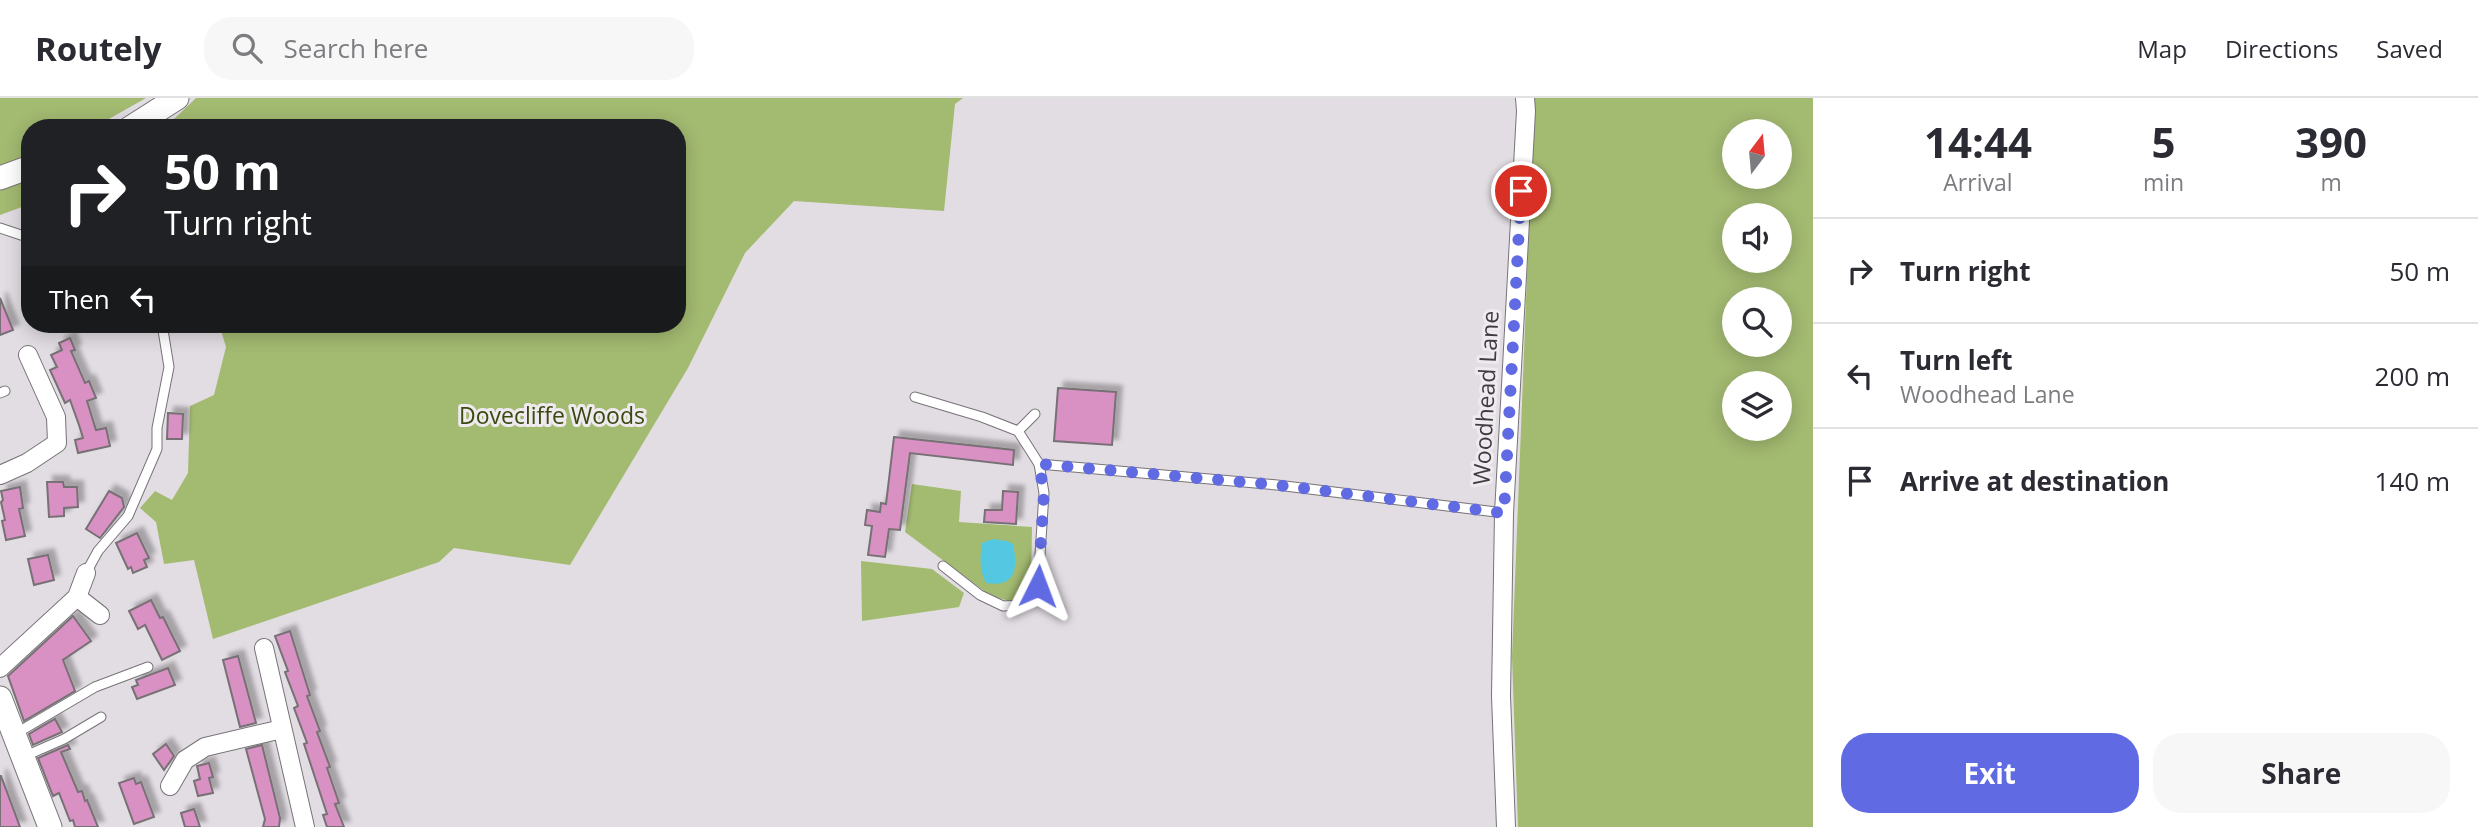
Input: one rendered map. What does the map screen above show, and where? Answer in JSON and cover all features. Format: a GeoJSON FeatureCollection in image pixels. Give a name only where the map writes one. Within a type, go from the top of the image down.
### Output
{"type":"FeatureCollection","features":[{"type":"Feature","properties":{"kind":"street"},"geometry":{"type":"LineString","coordinates":[[144,119],[177,98]]}},
{"type":"Feature","properties":{"kind":"street","name":"Woodhead Lane"},"geometry":{"type":"LineString","coordinates":[[1506,827],[1501,696],[1504,513],[1525,98]]}},
{"type":"Feature","properties":{"kind":"street"},"geometry":{"type":"LineString","coordinates":[[0,178],[21,170]]}},
{"type":"Feature","properties":{"kind":"street"},"geometry":{"type":"LineString","coordinates":[[0,475],[27,463],[57,443],[56,418],[28,355]]}},
{"type":"Feature","properties":{"kind":"street"},"geometry":{"type":"LineString","coordinates":[[0,668],[77,597],[86,573]]}},
{"type":"Feature","properties":{"kind":"street"},"geometry":{"type":"LineString","coordinates":[[77,597],[100,615]]}},
{"type":"Feature","properties":{"kind":"street"},"geometry":{"type":"LineString","coordinates":[[264,648],[305,827]]}},
{"type":"Feature","properties":{"kind":"street"},"geometry":{"type":"LineString","coordinates":[[0,698],[50,827]]}},
{"type":"Feature","properties":{"kind":"street"},"geometry":{"type":"LineString","coordinates":[[170,786],[185,760],[205,747],[282,729]]}},
{"type":"Feature","properties":{"kind":"lane"},"geometry":{"type":"LineString","coordinates":[[0,228],[21,235]]}},
{"type":"Feature","properties":{"kind":"lane"},"geometry":{"type":"LineString","coordinates":[[86,573],[98,551],[128,516],[157,449],[157,428],[169,367],[163,333]]}},
{"type":"Feature","properties":{"kind":"lane"},"geometry":{"type":"LineString","coordinates":[[915,397],[1018,431],[1039,464],[1044,493],[1038,586],[1025,605],[1003,606],[980,595],[943,566]]}},
{"type":"Feature","properties":{"kind":"lane"},"geometry":{"type":"LineString","coordinates":[[1018,431],[1035,414]]}},
{"type":"Feature","properties":{"kind":"lane"},"geometry":{"type":"LineString","coordinates":[[1039,464],[1277,485],[1504,513]]}},
{"type":"Feature","properties":{"kind":"lane"},"geometry":{"type":"LineString","coordinates":[[13,734],[95,687],[148,667]]}},
{"type":"Feature","properties":{"kind":"lane"},"geometry":{"type":"LineString","coordinates":[[22,758],[101,717]]}},
{"type":"Feature","properties":{"kind":"green space"},"geometry":{"type":"Polygon","coordinates":[[[0,98],[146,98],[109,119],[21,119],[21,160],[0,169],[0,98]]]}},
{"type":"Feature","properties":{"kind":"green space","name":"Dovecliffe Woods"},"geometry":{"type":"Polygon","coordinates":[[[196,98],[963,98],[955,104],[944,211],[794,201],[745,253],[688,368],[570,565],[454,548],[439,562],[213,639],[194,560],[164,564],[156,522],[140,508],[155,491],[172,500],[188,473],[190,406],[214,395],[226,347],[222,333],[686,333],[686,119],[173,119],[196,98]]]}},
{"type":"Feature","properties":{"kind":"green space"},"geometry":{"type":"Polygon","coordinates":[[[1534,98],[1813,98],[1813,827],[1518,827],[1512,657],[1534,98]]]}},
{"type":"Feature","properties":{"kind":"green space"},"geometry":{"type":"Polygon","coordinates":[[[21,179],[21,207],[0,215],[0,185],[21,179]]]}},
{"type":"Feature","properties":{"kind":"green space"},"geometry":{"type":"Polygon","coordinates":[[[912,484],[961,491],[959,522],[1032,527],[1031,584],[1027,596],[1013,602],[991,596],[905,532],[912,484]]]}},
{"type":"Feature","properties":{"kind":"green space"},"geometry":{"type":"Polygon","coordinates":[[[861,561],[932,569],[964,593],[959,607],[862,621],[861,561]]]}},
{"type":"Feature","properties":{"kind":"water"},"geometry":{"type":"Polygon","coordinates":[[[993,539],[1013,544],[1015,561],[1013,574],[1009,579],[996,584],[986,583],[981,563],[982,543],[993,539]]]}},
{"type":"Feature","properties":{"kind":"building"},"geometry":{"type":"Polygon","coordinates":[[[0,298],[13,330],[0,335],[0,298]]]}},
{"type":"Feature","properties":{"kind":"building"},"geometry":{"type":"Polygon","coordinates":[[[70,338],[75,350],[71,351],[85,383],[89,381],[96,398],[87,401],[96,430],[106,428],[110,446],[78,453],[75,440],[83,438],[79,425],[70,400],[65,403],[50,370],[57,367],[51,355],[62,350],[59,343],[70,338]]]}},
{"type":"Feature","properties":{"kind":"building"},"geometry":{"type":"Polygon","coordinates":[[[1058,388],[1116,392],[1112,445],[1054,441],[1058,388]]]}},
{"type":"Feature","properties":{"kind":"building"},"geometry":{"type":"Polygon","coordinates":[[[168,413],[183,414],[182,439],[167,439],[168,413]]]}},
{"type":"Feature","properties":{"kind":"building"},"geometry":{"type":"Polygon","coordinates":[[[894,437],[1014,450],[1013,465],[910,453],[900,530],[889,529],[885,557],[868,555],[872,526],[865,525],[867,510],[880,512],[881,503],[886,504],[894,437]]]}},
{"type":"Feature","properties":{"kind":"building"},"geometry":{"type":"Polygon","coordinates":[[[47,482],[63,482],[64,487],[77,487],[78,507],[64,508],[64,516],[49,517],[47,482]]]}},
{"type":"Feature","properties":{"kind":"building"},"geometry":{"type":"Polygon","coordinates":[[[20,487],[23,508],[19,509],[25,536],[6,540],[1,491],[20,487]]]}},
{"type":"Feature","properties":{"kind":"building"},"geometry":{"type":"Polygon","coordinates":[[[109,491],[122,498],[124,507],[100,538],[86,529],[109,491]]]}},
{"type":"Feature","properties":{"kind":"building"},"geometry":{"type":"Polygon","coordinates":[[[1003,491],[1018,492],[1016,524],[984,522],[985,510],[1002,510],[1003,491]]]}},
{"type":"Feature","properties":{"kind":"building"},"geometry":{"type":"Polygon","coordinates":[[[137,533],[149,558],[144,560],[147,567],[133,573],[131,567],[128,569],[116,543],[137,533]]]}},
{"type":"Feature","properties":{"kind":"building"},"geometry":{"type":"Polygon","coordinates":[[[48,555],[54,580],[34,585],[28,559],[48,555]]]}},
{"type":"Feature","properties":{"kind":"building"},"geometry":{"type":"Polygon","coordinates":[[[151,600],[180,651],[162,660],[145,625],[138,629],[129,611],[151,600]]]}},
{"type":"Feature","properties":{"kind":"building"},"geometry":{"type":"Polygon","coordinates":[[[73,616],[91,641],[63,660],[75,691],[24,721],[8,676],[73,616]]]}},
{"type":"Feature","properties":{"kind":"building"},"geometry":{"type":"Polygon","coordinates":[[[290,631],[310,695],[307,696],[320,731],[317,732],[330,767],[327,768],[339,803],[335,804],[344,827],[327,827],[323,815],[327,814],[294,708],[298,706],[285,672],[288,671],[275,636],[290,631]]]}},
{"type":"Feature","properties":{"kind":"building"},"geometry":{"type":"Polygon","coordinates":[[[238,656],[256,723],[240,727],[223,660],[238,656]]]}},
{"type":"Feature","properties":{"kind":"building"},"geometry":{"type":"Polygon","coordinates":[[[168,668],[175,685],[137,699],[132,687],[138,685],[136,680],[168,668]]]}},
{"type":"Feature","properties":{"kind":"building"},"geometry":{"type":"Polygon","coordinates":[[[55,719],[62,732],[33,745],[29,734],[55,719]]]}},
{"type":"Feature","properties":{"kind":"building"},"geometry":{"type":"Polygon","coordinates":[[[166,744],[174,756],[164,770],[153,754],[166,744]]]}},
{"type":"Feature","properties":{"kind":"building"},"geometry":{"type":"Polygon","coordinates":[[[68,745],[70,749],[61,752],[78,792],[82,791],[98,827],[75,827],[59,793],[53,796],[38,758],[68,745]]]}},
{"type":"Feature","properties":{"kind":"building"},"geometry":{"type":"Polygon","coordinates":[[[262,745],[280,818],[279,827],[263,827],[265,819],[246,749],[262,745]]]}},
{"type":"Feature","properties":{"kind":"building"},"geometry":{"type":"Polygon","coordinates":[[[209,763],[213,777],[209,778],[213,793],[198,796],[194,781],[200,779],[197,766],[209,763]]]}},
{"type":"Feature","properties":{"kind":"building"},"geometry":{"type":"Polygon","coordinates":[[[1,776],[20,827],[0,827],[1,776]]]}},
{"type":"Feature","properties":{"kind":"building"},"geometry":{"type":"Polygon","coordinates":[[[134,778],[136,784],[141,782],[154,817],[134,824],[119,783],[134,778]]]}},
{"type":"Feature","properties":{"kind":"building"},"geometry":{"type":"Polygon","coordinates":[[[194,809],[200,827],[185,827],[181,813],[194,809]]]}},
{"type":"Feature","properties":{"kind":"route"},"geometry":{"type":"LineString","coordinates":[[1038,586],[1044,493],[1039,464],[1277,485],[1504,513],[1521,191]]}}]}
